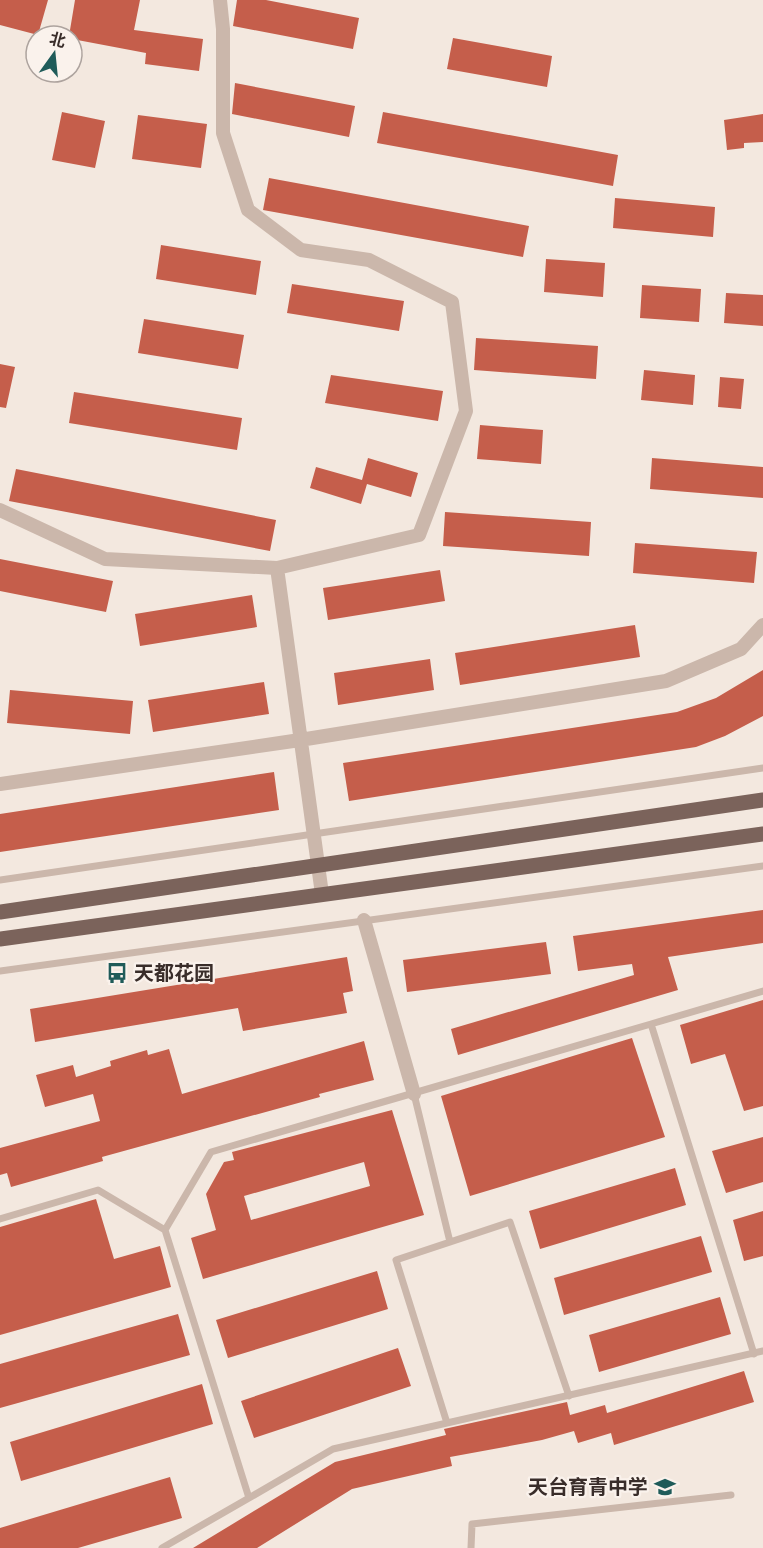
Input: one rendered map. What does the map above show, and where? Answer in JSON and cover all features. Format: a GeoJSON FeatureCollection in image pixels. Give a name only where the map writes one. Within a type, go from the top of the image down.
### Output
{"type":"FeatureCollection","features":[{"type":"Feature","properties":{"kind":"main road"},"geometry":{"type":"LineString","coordinates":[[0,912],[763,800]]}},
{"type":"Feature","properties":{"kind":"main road"},"geometry":{"type":"LineString","coordinates":[[0,939],[763,834]]}},
{"type":"Feature","properties":{"kind":"street"},"geometry":{"type":"LineString","coordinates":[[0,510],[105,559],[276,568],[419,535],[466,411],[452,302],[369,260],[301,250],[248,210],[223,133],[220,0]]}},
{"type":"Feature","properties":{"kind":"street"},"geometry":{"type":"LineString","coordinates":[[276,568],[322,894]]}},
{"type":"Feature","properties":{"kind":"street"},"geometry":{"type":"LineString","coordinates":[[0,784],[300,740],[666,681],[741,648],[763,625]]}},
{"type":"Feature","properties":{"kind":"street"},"geometry":{"type":"LineString","coordinates":[[364,920],[414,1094]]}},
{"type":"Feature","properties":{"kind":"lane"},"geometry":{"type":"LineString","coordinates":[[0,880],[763,768]]}},
{"type":"Feature","properties":{"kind":"lane"},"geometry":{"type":"LineString","coordinates":[[0,971],[763,866]]}},
{"type":"Feature","properties":{"kind":"lane"},"geometry":{"type":"LineString","coordinates":[[165,1230],[211,1152],[763,991]]}},
{"type":"Feature","properties":{"kind":"lane"},"geometry":{"type":"LineString","coordinates":[[651,1023],[754,1354]]}},
{"type":"Feature","properties":{"kind":"lane"},"geometry":{"type":"LineString","coordinates":[[414,1094],[450,1242]]}},
{"type":"Feature","properties":{"kind":"lane"},"geometry":{"type":"LineString","coordinates":[[0,1219],[98,1190],[165,1230],[249,1498]]}},
{"type":"Feature","properties":{"kind":"lane"},"geometry":{"type":"LineString","coordinates":[[447,1423],[396,1260],[510,1222],[569,1396]]}},
{"type":"Feature","properties":{"kind":"lane"},"geometry":{"type":"LineString","coordinates":[[162,1548],[333,1449],[763,1351]]}},
{"type":"Feature","properties":{"kind":"lane"},"geometry":{"type":"LineString","coordinates":[[471,1548],[472,1524],[731,1495]]}},
{"type":"Feature","properties":{"kind":"building"},"geometry":{"type":"Polygon","coordinates":[[[0,0],[48,0],[41,24],[24,24],[24,31],[0,25],[0,0]]]}},
{"type":"Feature","properties":{"kind":"building"},"geometry":{"type":"Polygon","coordinates":[[[75,0],[140,0],[134,30],[203,39],[199,71],[145,64],[146,53],[84,41],[84,24],[71,24],[75,0]]]}},
{"type":"Feature","properties":{"kind":"building"},"geometry":{"type":"Polygon","coordinates":[[[237,0],[266,0],[359,18],[353,49],[233,26],[237,0]]]}},
{"type":"Feature","properties":{"kind":"building"},"geometry":{"type":"Polygon","coordinates":[[[453,38],[552,56],[547,87],[447,69],[453,38]]]}},
{"type":"Feature","properties":{"kind":"building"},"geometry":{"type":"Polygon","coordinates":[[[235,83],[355,106],[349,137],[232,114],[235,83]]]}},
{"type":"Feature","properties":{"kind":"building"},"geometry":{"type":"Polygon","coordinates":[[[62,112],[105,121],[95,168],[52,160],[62,112]]]}},
{"type":"Feature","properties":{"kind":"building"},"geometry":{"type":"Polygon","coordinates":[[[383,112],[618,155],[613,186],[377,143],[383,112]]]}},
{"type":"Feature","properties":{"kind":"building"},"geometry":{"type":"Polygon","coordinates":[[[763,114],[763,142],[744,143],[744,148],[727,150],[724,120],[763,114]]]}},
{"type":"Feature","properties":{"kind":"building"},"geometry":{"type":"Polygon","coordinates":[[[138,115],[207,124],[201,168],[132,159],[138,115]]]}},
{"type":"Feature","properties":{"kind":"building"},"geometry":{"type":"Polygon","coordinates":[[[269,178],[529,226],[523,257],[263,210],[269,178]]]}},
{"type":"Feature","properties":{"kind":"building"},"geometry":{"type":"Polygon","coordinates":[[[615,198],[715,207],[713,237],[613,228],[615,198]]]}},
{"type":"Feature","properties":{"kind":"building"},"geometry":{"type":"Polygon","coordinates":[[[161,245],[261,261],[256,295],[156,279],[161,245]]]}},
{"type":"Feature","properties":{"kind":"building"},"geometry":{"type":"Polygon","coordinates":[[[546,259],[605,263],[603,297],[544,292],[546,259]]]}},
{"type":"Feature","properties":{"kind":"building"},"geometry":{"type":"Polygon","coordinates":[[[292,284],[404,301],[399,331],[287,313],[292,284]]]}},
{"type":"Feature","properties":{"kind":"building"},"geometry":{"type":"Polygon","coordinates":[[[642,285],[701,289],[699,322],[640,318],[642,285]]]}},
{"type":"Feature","properties":{"kind":"building"},"geometry":{"type":"Polygon","coordinates":[[[726,293],[763,295],[763,326],[724,323],[726,293]]]}},
{"type":"Feature","properties":{"kind":"building"},"geometry":{"type":"Polygon","coordinates":[[[144,319],[244,335],[238,369],[138,353],[144,319]]]}},
{"type":"Feature","properties":{"kind":"building"},"geometry":{"type":"Polygon","coordinates":[[[476,338],[598,346],[596,379],[474,370],[476,338]]]}},
{"type":"Feature","properties":{"kind":"building"},"geometry":{"type":"Polygon","coordinates":[[[0,364],[15,367],[6,408],[0,407],[0,364]]]}},
{"type":"Feature","properties":{"kind":"building"},"geometry":{"type":"Polygon","coordinates":[[[644,370],[695,375],[693,405],[641,400],[644,370]]]}},
{"type":"Feature","properties":{"kind":"building"},"geometry":{"type":"Polygon","coordinates":[[[331,375],[443,391],[438,421],[325,403],[331,375]]]}},
{"type":"Feature","properties":{"kind":"building"},"geometry":{"type":"Polygon","coordinates":[[[720,377],[744,379],[741,409],[718,407],[720,377]]]}},
{"type":"Feature","properties":{"kind":"building"},"geometry":{"type":"Polygon","coordinates":[[[74,392],[242,418],[237,450],[69,423],[74,392]]]}},
{"type":"Feature","properties":{"kind":"building"},"geometry":{"type":"Polygon","coordinates":[[[480,425],[543,430],[541,464],[477,459],[480,425]]]}},
{"type":"Feature","properties":{"kind":"building"},"geometry":{"type":"Polygon","coordinates":[[[368,458],[418,473],[411,497],[367,484],[361,504],[310,488],[316,467],[362,480],[368,458]]]}},
{"type":"Feature","properties":{"kind":"building"},"geometry":{"type":"Polygon","coordinates":[[[652,458],[763,467],[763,498],[650,489],[652,458]]]}},
{"type":"Feature","properties":{"kind":"building"},"geometry":{"type":"Polygon","coordinates":[[[16,469],[276,520],[270,551],[9,501],[16,469]]]}},
{"type":"Feature","properties":{"kind":"building"},"geometry":{"type":"Polygon","coordinates":[[[445,512],[591,522],[589,556],[443,546],[445,512]]]}},
{"type":"Feature","properties":{"kind":"building"},"geometry":{"type":"Polygon","coordinates":[[[635,543],[757,552],[754,583],[633,573],[635,543]]]}},
{"type":"Feature","properties":{"kind":"building"},"geometry":{"type":"Polygon","coordinates":[[[0,559],[113,581],[106,612],[0,591],[0,559]]]}},
{"type":"Feature","properties":{"kind":"building"},"geometry":{"type":"Polygon","coordinates":[[[440,570],[445,601],[328,620],[323,588],[440,570]]]}},
{"type":"Feature","properties":{"kind":"building"},"geometry":{"type":"Polygon","coordinates":[[[252,595],[257,627],[140,646],[135,614],[252,595]]]}},
{"type":"Feature","properties":{"kind":"building"},"geometry":{"type":"Polygon","coordinates":[[[635,625],[640,657],[460,685],[455,653],[635,625]]]}},
{"type":"Feature","properties":{"kind":"building"},"geometry":{"type":"Polygon","coordinates":[[[430,659],[434,690],[338,705],[334,673],[430,659]]]}},
{"type":"Feature","properties":{"kind":"building"},"geometry":{"type":"Polygon","coordinates":[[[763,670],[763,716],[725,736],[696,747],[349,801],[343,763],[677,712],[716,698],[763,670]]]}},
{"type":"Feature","properties":{"kind":"building"},"geometry":{"type":"Polygon","coordinates":[[[264,682],[269,714],[153,732],[148,700],[264,682]]]}},
{"type":"Feature","properties":{"kind":"building"},"geometry":{"type":"Polygon","coordinates":[[[10,690],[133,701],[130,734],[7,723],[10,690]]]}},
{"type":"Feature","properties":{"kind":"building"},"geometry":{"type":"Polygon","coordinates":[[[274,772],[279,810],[0,852],[0,814],[274,772]]]}},
{"type":"Feature","properties":{"kind":"building"},"geometry":{"type":"Polygon","coordinates":[[[763,910],[763,943],[668,957],[678,990],[458,1055],[451,1029],[634,975],[632,964],[578,971],[573,936],[763,910]]]}},
{"type":"Feature","properties":{"kind":"building"},"geometry":{"type":"Polygon","coordinates":[[[546,942],[551,974],[407,992],[403,960],[546,942]]]}},
{"type":"Feature","properties":{"kind":"building"},"geometry":{"type":"Polygon","coordinates":[[[347,957],[353,991],[343,993],[347,1013],[243,1031],[238,1008],[35,1042],[30,1009],[347,957]]]}},
{"type":"Feature","properties":{"kind":"building"},"geometry":{"type":"Polygon","coordinates":[[[763,1000],[763,1106],[744,1111],[725,1054],[691,1064],[680,1025],[763,1000]]]}},
{"type":"Feature","properties":{"kind":"building"},"geometry":{"type":"Polygon","coordinates":[[[632,1038],[665,1137],[470,1196],[441,1096],[632,1038]]]}},
{"type":"Feature","properties":{"kind":"building"},"geometry":{"type":"Polygon","coordinates":[[[364,1041],[374,1080],[102,1157],[103,1161],[11,1187],[7,1173],[0,1175],[0,1148],[100,1121],[93,1094],[45,1107],[36,1075],[73,1065],[76,1077],[111,1066],[110,1061],[147,1050],[148,1055],[169,1049],[182,1094],[364,1041]]]}},
{"type":"Feature","properties":{"kind":"building"},"geometry":{"type":"Polygon","coordinates":[[[392,1110],[424,1215],[203,1279],[191,1238],[216,1230],[206,1194],[224,1162],[234,1160],[232,1152],[392,1110]],[[364,1162],[244,1196],[251,1220],[370,1186],[364,1162]]]}},
{"type":"Feature","properties":{"kind":"building"},"geometry":{"type":"Polygon","coordinates":[[[763,1137],[763,1182],[726,1193],[712,1151],[763,1137]]]}},
{"type":"Feature","properties":{"kind":"building"},"geometry":{"type":"Polygon","coordinates":[[[675,1168],[686,1205],[540,1249],[529,1211],[675,1168]]]}},
{"type":"Feature","properties":{"kind":"building"},"geometry":{"type":"Polygon","coordinates":[[[96,1199],[114,1259],[160,1246],[171,1287],[0,1335],[0,1227],[96,1199]]]}},
{"type":"Feature","properties":{"kind":"building"},"geometry":{"type":"Polygon","coordinates":[[[763,1211],[763,1256],[744,1261],[733,1220],[763,1211]]]}},
{"type":"Feature","properties":{"kind":"building"},"geometry":{"type":"Polygon","coordinates":[[[701,1236],[712,1272],[564,1315],[554,1278],[701,1236]]]}},
{"type":"Feature","properties":{"kind":"building"},"geometry":{"type":"Polygon","coordinates":[[[377,1271],[388,1309],[228,1358],[216,1320],[377,1271]]]}},
{"type":"Feature","properties":{"kind":"building"},"geometry":{"type":"Polygon","coordinates":[[[720,1297],[731,1334],[599,1372],[589,1335],[720,1297]]]}},
{"type":"Feature","properties":{"kind":"building"},"geometry":{"type":"Polygon","coordinates":[[[178,1314],[190,1355],[0,1408],[0,1364],[178,1314]]]}},
{"type":"Feature","properties":{"kind":"building"},"geometry":{"type":"Polygon","coordinates":[[[398,1348],[411,1386],[254,1438],[241,1401],[398,1348]]]}},
{"type":"Feature","properties":{"kind":"building"},"geometry":{"type":"Polygon","coordinates":[[[744,1371],[754,1402],[614,1445],[611,1433],[578,1443],[574,1431],[542,1440],[450,1457],[452,1466],[352,1489],[257,1548],[193,1548],[335,1462],[446,1435],[444,1429],[567,1402],[570,1415],[605,1405],[607,1413],[744,1371]]]}},
{"type":"Feature","properties":{"kind":"building"},"geometry":{"type":"Polygon","coordinates":[[[202,1384],[213,1424],[21,1481],[10,1442],[202,1384]]]}},
{"type":"Feature","properties":{"kind":"building"},"geometry":{"type":"Polygon","coordinates":[[[170,1477],[182,1518],[78,1548],[0,1548],[0,1528],[170,1477]]]}},
{"type":"Feature","properties":{"kind":"place","name":"天都花园"},"geometry":{"type":"Point","coordinates":[117,973]}},
{"type":"Feature","properties":{"kind":"place","name":"天台育青中学"},"geometry":{"type":"Point","coordinates":[665,1487]}}]}
